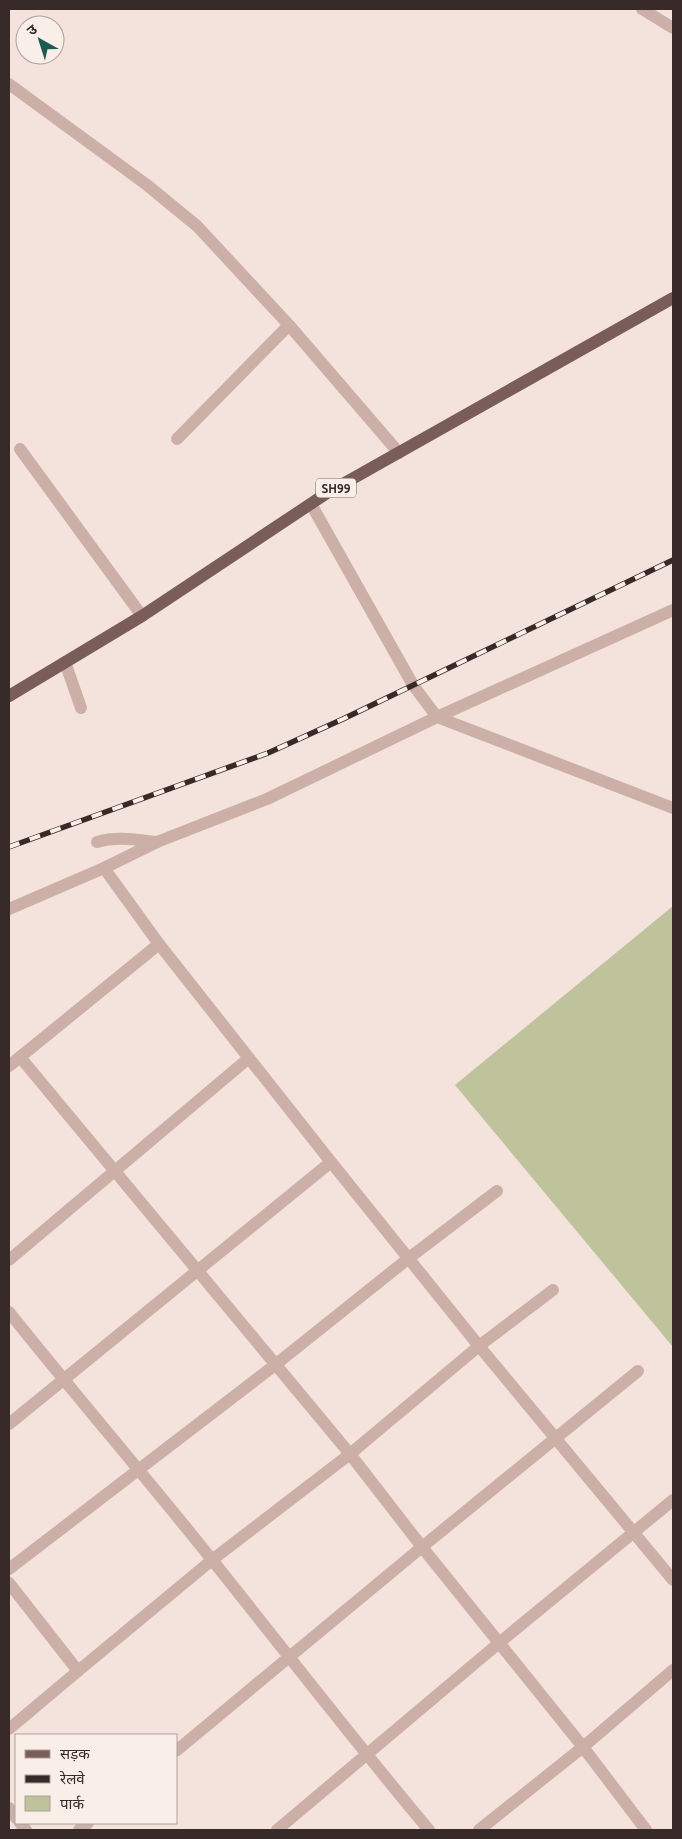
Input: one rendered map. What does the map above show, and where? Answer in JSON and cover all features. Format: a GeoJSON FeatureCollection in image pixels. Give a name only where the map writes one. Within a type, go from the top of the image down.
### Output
{"type":"FeatureCollection","features":[{"type":"Feature","properties":{"kind":"main road","name":"SH99"},"geometry":{"type":"LineString","coordinates":[[9,696],[142,616],[311,504],[673,298]]}},
{"type":"Feature","properties":{"kind":"street"},"geometry":{"type":"LineString","coordinates":[[642,9],[673,28]]}},
{"type":"Feature","properties":{"kind":"street"},"geometry":{"type":"LineString","coordinates":[[9,84],[147,185],[197,226],[289,325],[399,453]]}},
{"type":"Feature","properties":{"kind":"street"},"geometry":{"type":"LineString","coordinates":[[177,439],[289,325]]}},
{"type":"Feature","properties":{"kind":"street"},"geometry":{"type":"LineString","coordinates":[[20,448],[142,616]]}},
{"type":"Feature","properties":{"kind":"street"},"geometry":{"type":"LineString","coordinates":[[311,504],[413,685],[437,717],[672,806]]}},
{"type":"Feature","properties":{"kind":"street"},"geometry":{"type":"LineString","coordinates":[[9,909],[104,868],[157,842],[267,799],[437,717],[673,610]]}},
{"type":"Feature","properties":{"kind":"street"},"geometry":{"type":"LineString","coordinates":[[65,662],[81,708]]}},
{"type":"Feature","properties":{"kind":"street"},"geometry":{"type":"LineString","coordinates":[[97,842],[110,838],[157,842]]}},
{"type":"Feature","properties":{"kind":"street"},"geometry":{"type":"LineString","coordinates":[[104,868],[159,944],[331,1162],[479,1346],[673,1580]]}},
{"type":"Feature","properties":{"kind":"street"},"geometry":{"type":"LineString","coordinates":[[9,1066],[159,944]]}},
{"type":"Feature","properties":{"kind":"street"},"geometry":{"type":"LineString","coordinates":[[20,1057],[350,1454],[422,1547],[583,1747],[646,1830]]}},
{"type":"Feature","properties":{"kind":"street"},"geometry":{"type":"LineString","coordinates":[[9,1260],[249,1058]]}},
{"type":"Feature","properties":{"kind":"street"},"geometry":{"type":"LineString","coordinates":[[9,1424],[197,1269],[331,1162]]}},
{"type":"Feature","properties":{"kind":"street"},"geometry":{"type":"LineString","coordinates":[[9,1569],[136,1469],[275,1365],[409,1258],[497,1191]]}},
{"type":"Feature","properties":{"kind":"street"},"geometry":{"type":"LineString","coordinates":[[9,1729],[212,1560],[350,1454],[479,1346],[553,1290]]}},
{"type":"Feature","properties":{"kind":"street"},"geometry":{"type":"LineString","coordinates":[[9,1312],[429,1830]]}},
{"type":"Feature","properties":{"kind":"street"},"geometry":{"type":"LineString","coordinates":[[178,1749],[638,1371]]}},
{"type":"Feature","properties":{"kind":"street"},"geometry":{"type":"LineString","coordinates":[[277,1830],[499,1643],[673,1500]]}},
{"type":"Feature","properties":{"kind":"street"},"geometry":{"type":"LineString","coordinates":[[9,1582],[78,1671]]}},
{"type":"Feature","properties":{"kind":"street"},"geometry":{"type":"LineString","coordinates":[[479,1830],[583,1747],[673,1670]]}},
{"type":"Feature","properties":{"kind":"green space"},"geometry":{"type":"Polygon","coordinates":[[[673,906],[673,1347],[455,1085],[673,906]]]}},
{"type":"Feature","properties":{"kind":"railway"},"geometry":{"type":"LineString","coordinates":[[9,847],[268,753],[343,719],[673,560]]}}]}
